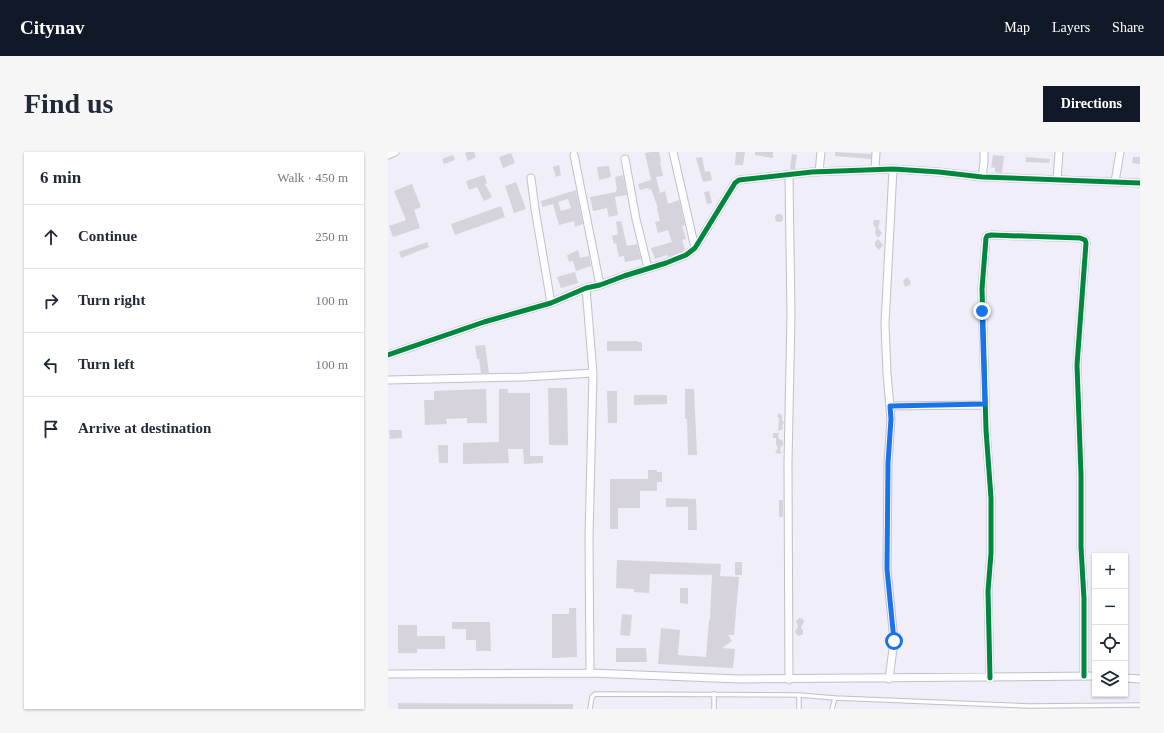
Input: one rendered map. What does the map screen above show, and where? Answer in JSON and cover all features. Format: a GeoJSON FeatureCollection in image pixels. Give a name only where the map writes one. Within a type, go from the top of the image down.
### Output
{"type":"FeatureCollection","features":[{"type":"Feature","properties":{"kind":"street"},"geometry":{"type":"LineString","coordinates":[[388,155],[394,152]]}},
{"type":"Feature","properties":{"kind":"street"},"geometry":{"type":"LineString","coordinates":[[673,152],[694,248]]}},
{"type":"Feature","properties":{"kind":"street"},"geometry":{"type":"LineString","coordinates":[[819,172],[821,152]]}},
{"type":"Feature","properties":{"kind":"street"},"geometry":{"type":"LineString","coordinates":[[875,170],[876,152]]}},
{"type":"Feature","properties":{"kind":"street"},"geometry":{"type":"LineString","coordinates":[[982,177],[984,152]]}},
{"type":"Feature","properties":{"kind":"street"},"geometry":{"type":"LineString","coordinates":[[1057,180],[1059,152]]}},
{"type":"Feature","properties":{"kind":"street"},"geometry":{"type":"LineString","coordinates":[[1114,182],[1120,152]]}},
{"type":"Feature","properties":{"kind":"street"},"geometry":{"type":"LineString","coordinates":[[574,155],[600,285]]}},
{"type":"Feature","properties":{"kind":"street"},"geometry":{"type":"LineString","coordinates":[[625,159],[636,219],[648,268]]}},
{"type":"Feature","properties":{"kind":"street"},"geometry":{"type":"LineString","coordinates":[[889,679],[894,641],[887,569],[888,463],[891,419],[885,324],[892,169]]}},
{"type":"Feature","properties":{"kind":"street"},"geometry":{"type":"LineString","coordinates":[[388,355],[484,322],[551,303],[586,288],[600,285],[686,255],[694,248],[711,224],[735,183],[744,179],[819,172],[892,169],[982,177],[1140,183]]}},
{"type":"Feature","properties":{"kind":"street"},"geometry":{"type":"LineString","coordinates":[[788,680],[788,463],[791,315],[789,176]]}},
{"type":"Feature","properties":{"kind":"street"},"geometry":{"type":"LineString","coordinates":[[531,178],[551,303]]}},
{"type":"Feature","properties":{"kind":"street"},"geometry":{"type":"LineString","coordinates":[[990,678],[988,591],[991,553],[991,498],[985,404],[982,289],[987,236],[991,235],[1080,238],[1085,240],[1086,243],[1077,365],[1081,475],[1081,547],[1084,598],[1084,676]]}},
{"type":"Feature","properties":{"kind":"street"},"geometry":{"type":"LineString","coordinates":[[586,288],[593,373],[589,537],[590,673]]}},
{"type":"Feature","properties":{"kind":"street"},"geometry":{"type":"LineString","coordinates":[[388,380],[524,377],[593,373]]}},
{"type":"Feature","properties":{"kind":"street"},"geometry":{"type":"LineString","coordinates":[[890,406],[985,404]]}},
{"type":"Feature","properties":{"kind":"street"},"geometry":{"type":"LineString","coordinates":[[388,674],[590,673],[739,680],[1092,676]]}},
{"type":"Feature","properties":{"kind":"street"},"geometry":{"type":"LineString","coordinates":[[1128,678],[1140,679]]}},
{"type":"Feature","properties":{"kind":"lane"},"geometry":{"type":"LineString","coordinates":[[590,709],[592,698],[595,694],[799,696],[1029,707],[1140,705]]}},
{"type":"Feature","properties":{"kind":"lane"},"geometry":{"type":"LineString","coordinates":[[714,694],[714,709]]}},
{"type":"Feature","properties":{"kind":"lane"},"geometry":{"type":"LineString","coordinates":[[799,696],[799,709]]}},
{"type":"Feature","properties":{"kind":"lane"},"geometry":{"type":"LineString","coordinates":[[832,709],[835,698]]}},
{"type":"Feature","properties":{"kind":"building"},"geometry":{"type":"Polygon","coordinates":[[[474,152],[476,157],[468,161],[465,153],[474,152]]]}},
{"type":"Feature","properties":{"kind":"building"},"geometry":{"type":"Polygon","coordinates":[[[659,152],[663,176],[656,177],[660,193],[665,191],[668,204],[679,200],[685,225],[682,226],[686,239],[682,240],[685,249],[683,251],[668,257],[667,255],[655,259],[651,248],[672,242],[668,230],[658,233],[655,222],[660,221],[658,208],[651,189],[649,190],[648,188],[640,190],[638,184],[651,180],[645,153],[659,152]]]}},
{"type":"Feature","properties":{"kind":"building"},"geometry":{"type":"Polygon","coordinates":[[[736,152],[745,152],[743,165],[735,165],[736,152]]]}},
{"type":"Feature","properties":{"kind":"building"},"geometry":{"type":"Polygon","coordinates":[[[755,152],[773,152],[773,158],[755,155],[755,152]]]}},
{"type":"Feature","properties":{"kind":"building"},"geometry":{"type":"Polygon","coordinates":[[[835,152],[871,154],[871,159],[835,156],[835,152]]]}},
{"type":"Feature","properties":{"kind":"building"},"geometry":{"type":"Polygon","coordinates":[[[511,153],[515,163],[503,168],[499,157],[511,153]]]}},
{"type":"Feature","properties":{"kind":"building"},"geometry":{"type":"Polygon","coordinates":[[[792,154],[797,155],[795,169],[790,169],[792,154]]]}},
{"type":"Feature","properties":{"kind":"building"},"geometry":{"type":"Polygon","coordinates":[[[453,155],[455,160],[444,164],[442,159],[453,155]]]}},
{"type":"Feature","properties":{"kind":"building"},"geometry":{"type":"Polygon","coordinates":[[[993,155],[1004,156],[1002,173],[995,172],[995,168],[991,167],[993,155]]]}},
{"type":"Feature","properties":{"kind":"building"},"geometry":{"type":"Polygon","coordinates":[[[702,157],[705,172],[710,171],[712,180],[703,182],[696,158],[702,157]]]}},
{"type":"Feature","properties":{"kind":"building"},"geometry":{"type":"Polygon","coordinates":[[[1026,157],[1050,159],[1049,163],[1026,162],[1026,157]]]}},
{"type":"Feature","properties":{"kind":"building"},"geometry":{"type":"Polygon","coordinates":[[[1133,157],[1140,157],[1140,164],[1132,163],[1133,157]]]}},
{"type":"Feature","properties":{"kind":"building"},"geometry":{"type":"Polygon","coordinates":[[[559,165],[561,175],[556,177],[553,167],[559,165]]]}},
{"type":"Feature","properties":{"kind":"building"},"geometry":{"type":"Polygon","coordinates":[[[609,166],[611,177],[599,180],[597,167],[609,166]]]}},
{"type":"Feature","properties":{"kind":"building"},"geometry":{"type":"Polygon","coordinates":[[[484,175],[487,183],[485,184],[492,197],[484,201],[477,187],[469,190],[466,181],[484,175]]]}},
{"type":"Feature","properties":{"kind":"building"},"geometry":{"type":"Polygon","coordinates":[[[623,175],[627,195],[615,197],[618,215],[609,217],[607,208],[593,211],[590,197],[616,192],[615,177],[623,175]]]}},
{"type":"Feature","properties":{"kind":"building"},"geometry":{"type":"Polygon","coordinates":[[[516,182],[526,209],[514,213],[505,186],[516,182]]]}},
{"type":"Feature","properties":{"kind":"building"},"geometry":{"type":"Polygon","coordinates":[[[412,184],[421,207],[414,210],[420,228],[393,237],[389,226],[406,220],[394,191],[412,184]]]}},
{"type":"Feature","properties":{"kind":"building"},"geometry":{"type":"Polygon","coordinates":[[[576,190],[583,224],[575,227],[574,221],[559,225],[553,204],[542,207],[541,201],[576,190]],[[568,199],[558,202],[561,211],[571,208],[568,199]]]}},
{"type":"Feature","properties":{"kind":"building"},"geometry":{"type":"Polygon","coordinates":[[[709,191],[712,203],[707,204],[704,192],[709,191]]]}},
{"type":"Feature","properties":{"kind":"building"},"geometry":{"type":"Polygon","coordinates":[[[501,206],[505,217],[455,235],[451,224],[501,206]]]}},
{"type":"Feature","properties":{"kind":"building"},"geometry":{"type":"Polygon","coordinates":[[[777,214],[781,214],[783,218],[781,222],[777,222],[775,220],[775,216],[777,214]]]}},
{"type":"Feature","properties":{"kind":"building"},"geometry":{"type":"Polygon","coordinates":[[[874,220],[880,220],[878,228],[882,233],[878,238],[875,233],[876,228],[873,224],[874,220]]]}},
{"type":"Feature","properties":{"kind":"building"},"geometry":{"type":"Polygon","coordinates":[[[621,221],[627,246],[637,244],[641,259],[625,262],[624,256],[619,257],[616,243],[614,244],[612,236],[618,234],[616,222],[621,221]]]}},
{"type":"Feature","properties":{"kind":"building"},"geometry":{"type":"Polygon","coordinates":[[[878,239],[883,245],[879,250],[875,246],[875,242],[878,239]]]}},
{"type":"Feature","properties":{"kind":"building"},"geometry":{"type":"Polygon","coordinates":[[[427,242],[429,247],[401,258],[399,252],[427,242]]]}},
{"type":"Feature","properties":{"kind":"building"},"geometry":{"type":"Polygon","coordinates":[[[578,250],[580,258],[589,256],[591,266],[576,271],[573,261],[569,262],[567,255],[578,250]]]}},
{"type":"Feature","properties":{"kind":"building"},"geometry":{"type":"Polygon","coordinates":[[[575,272],[578,283],[561,288],[557,277],[575,272]]]}},
{"type":"Feature","properties":{"kind":"building"},"geometry":{"type":"Polygon","coordinates":[[[907,277],[911,282],[910,285],[905,287],[903,281],[907,277]]]}},
{"type":"Feature","properties":{"kind":"building"},"geometry":{"type":"Polygon","coordinates":[[[607,341],[642,342],[642,351],[607,351],[607,341]]]}},
{"type":"Feature","properties":{"kind":"building"},"geometry":{"type":"Polygon","coordinates":[[[485,345],[489,373],[481,373],[475,346],[485,345]]]}},
{"type":"Feature","properties":{"kind":"building"},"geometry":{"type":"Polygon","coordinates":[[[548,388],[567,388],[568,445],[549,445],[548,388]]]}},
{"type":"Feature","properties":{"kind":"building"},"geometry":{"type":"Polygon","coordinates":[[[486,389],[487,423],[467,423],[467,418],[446,419],[447,424],[425,425],[424,400],[434,400],[434,391],[486,389]]]}},
{"type":"Feature","properties":{"kind":"building"},"geometry":{"type":"Polygon","coordinates":[[[499,389],[508,389],[508,393],[530,393],[530,456],[543,456],[543,463],[524,464],[523,449],[508,449],[509,463],[463,464],[463,443],[499,442],[499,389]]]}},
{"type":"Feature","properties":{"kind":"building"},"geometry":{"type":"Polygon","coordinates":[[[685,389],[694,389],[697,455],[688,455],[687,419],[685,419],[685,389]]]}},
{"type":"Feature","properties":{"kind":"building"},"geometry":{"type":"Polygon","coordinates":[[[607,391],[617,391],[617,423],[608,423],[607,391]]]}},
{"type":"Feature","properties":{"kind":"building"},"geometry":{"type":"Polygon","coordinates":[[[634,395],[667,395],[667,404],[634,405],[634,395]]]}},
{"type":"Feature","properties":{"kind":"building"},"geometry":{"type":"Polygon","coordinates":[[[779,413],[782,415],[782,420],[784,422],[782,426],[783,429],[778,431],[779,419],[777,416],[779,413]]]}},
{"type":"Feature","properties":{"kind":"building"},"geometry":{"type":"Polygon","coordinates":[[[389,430],[402,430],[402,438],[390,439],[389,430]]]}},
{"type":"Feature","properties":{"kind":"building"},"geometry":{"type":"Polygon","coordinates":[[[773,433],[779,433],[778,438],[783,441],[783,445],[780,448],[781,454],[775,453],[778,448],[776,438],[773,438],[773,433]]]}},
{"type":"Feature","properties":{"kind":"building"},"geometry":{"type":"Polygon","coordinates":[[[438,445],[448,445],[448,463],[439,463],[438,445]]]}},
{"type":"Feature","properties":{"kind":"building"},"geometry":{"type":"Polygon","coordinates":[[[648,470],[657,470],[657,472],[662,472],[662,482],[657,482],[657,491],[640,491],[640,508],[618,508],[618,529],[610,529],[610,479],[648,479],[648,470]]]}},
{"type":"Feature","properties":{"kind":"building"},"geometry":{"type":"Polygon","coordinates":[[[666,498],[696,499],[697,530],[688,530],[688,507],[666,507],[666,498]]]}},
{"type":"Feature","properties":{"kind":"building"},"geometry":{"type":"Polygon","coordinates":[[[779,500],[783,500],[783,517],[779,517],[779,500]]]}},
{"type":"Feature","properties":{"kind":"building"},"geometry":{"type":"Polygon","coordinates":[[[617,560],[721,564],[720,576],[739,577],[734,635],[728,635],[732,641],[722,648],[735,649],[733,668],[658,664],[661,628],[680,630],[678,655],[706,657],[710,620],[712,575],[650,574],[649,593],[634,592],[634,589],[616,588],[617,560]]]}},
{"type":"Feature","properties":{"kind":"building"},"geometry":{"type":"Polygon","coordinates":[[[735,562],[742,562],[742,575],[735,575],[735,562]]]}},
{"type":"Feature","properties":{"kind":"building"},"geometry":{"type":"Polygon","coordinates":[[[680,588],[688,588],[688,604],[680,603],[680,588]]]}},
{"type":"Feature","properties":{"kind":"building"},"geometry":{"type":"Polygon","coordinates":[[[569,608],[576,608],[577,657],[552,658],[552,614],[569,614],[569,608]]]}},
{"type":"Feature","properties":{"kind":"building"},"geometry":{"type":"Polygon","coordinates":[[[622,614],[632,615],[630,636],[620,635],[622,614]]]}},
{"type":"Feature","properties":{"kind":"building"},"geometry":{"type":"Polygon","coordinates":[[[799,618],[803,619],[804,622],[801,627],[803,634],[799,636],[795,631],[798,627],[796,621],[799,618]]]}},
{"type":"Feature","properties":{"kind":"building"},"geometry":{"type":"Polygon","coordinates":[[[452,622],[490,622],[491,651],[476,651],[476,640],[466,640],[466,629],[452,629],[452,622]]]}},
{"type":"Feature","properties":{"kind":"building"},"geometry":{"type":"Polygon","coordinates":[[[398,625],[417,625],[417,636],[445,636],[445,649],[417,649],[417,653],[398,653],[398,625]]]}},
{"type":"Feature","properties":{"kind":"building"},"geometry":{"type":"Polygon","coordinates":[[[616,648],[646,648],[647,662],[616,662],[616,648]]]}},
{"type":"Feature","properties":{"kind":"building"},"geometry":{"type":"Polygon","coordinates":[[[398,703],[573,704],[573,709],[398,709],[398,703]]]}},
{"type":"Feature","properties":{"kind":"cycle path"},"geometry":{"type":"LineString","coordinates":[[388,355],[484,322],[551,303],[586,288],[600,285],[686,255],[695,248],[735,183],[739,180],[812,172],[893,169],[982,177],[1140,183]]}},
{"type":"Feature","properties":{"kind":"cycle path"},"geometry":{"type":"LineString","coordinates":[[990,678],[988,591],[991,553],[991,498],[986,430],[982,289],[986,238],[987,236],[991,235],[1080,238],[1085,240],[1086,243],[1077,365],[1081,475],[1081,547],[1084,599],[1084,676]]}},
{"type":"Feature","properties":{"kind":"route"},"geometry":{"type":"LineString","coordinates":[[894,641],[889,601],[886,539],[891,419],[890,406],[985,404],[982,311]]}}]}
